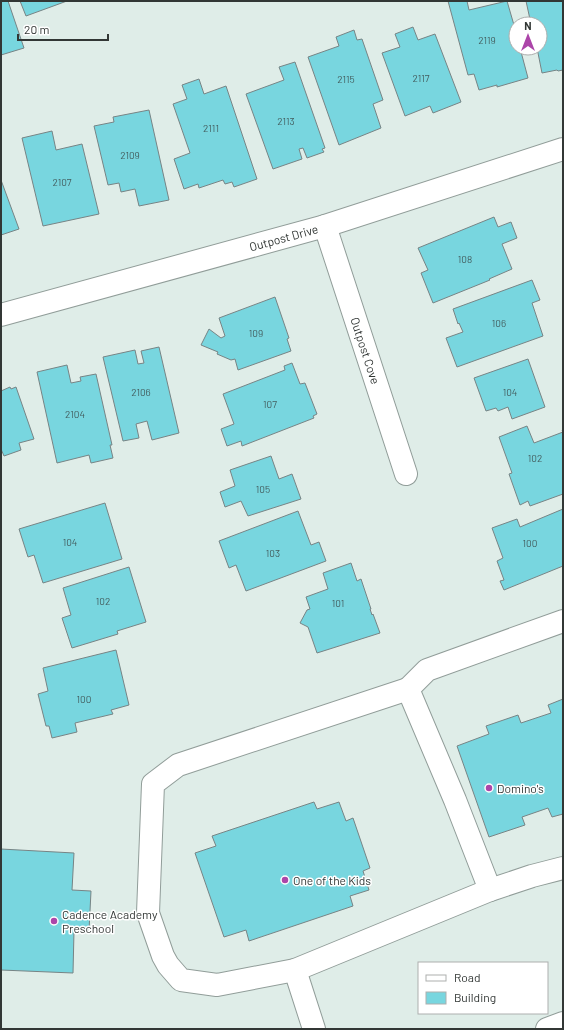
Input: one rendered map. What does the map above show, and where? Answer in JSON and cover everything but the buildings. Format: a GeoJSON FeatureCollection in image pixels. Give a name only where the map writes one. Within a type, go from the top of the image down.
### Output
{"type":"FeatureCollection","features":[{"type":"Feature","properties":{"kind":"street","name":"Outpost Drive"},"geometry":{"type":"LineString","coordinates":[[1,314],[325,226],[563,150]]}},
{"type":"Feature","properties":{"kind":"street","name":"Outpost Cove"},"geometry":{"type":"LineString","coordinates":[[325,226],[406,474]]}},
{"type":"Feature","properties":{"kind":"street"},"geometry":{"type":"LineString","coordinates":[[563,621],[427,670],[408,689],[178,765],[152,784],[148,913],[163,956],[168,965],[181,980],[217,985],[295,970],[490,890],[532,876],[563,868]]}},
{"type":"Feature","properties":{"kind":"street"},"geometry":{"type":"LineString","coordinates":[[408,689],[455,800],[490,890]]}},
{"type":"Feature","properties":{"kind":"street"},"geometry":{"type":"LineString","coordinates":[[295,970],[314,1029]]}},
{"type":"Feature","properties":{"kind":"street"},"geometry":{"type":"LineString","coordinates":[[547,1029],[563,1024]]}},
{"type":"Feature","properties":{"kind":"place","name":"Domino's"},"geometry":{"type":"Point","coordinates":[489,788]}},
{"type":"Feature","properties":{"kind":"place","name":"One of the Kids"},"geometry":{"type":"Point","coordinates":[285,880]}},
{"type":"Feature","properties":{"kind":"place","name":"Cadence Academy Preschool"},"geometry":{"type":"Point","coordinates":[54,921]}}]}
